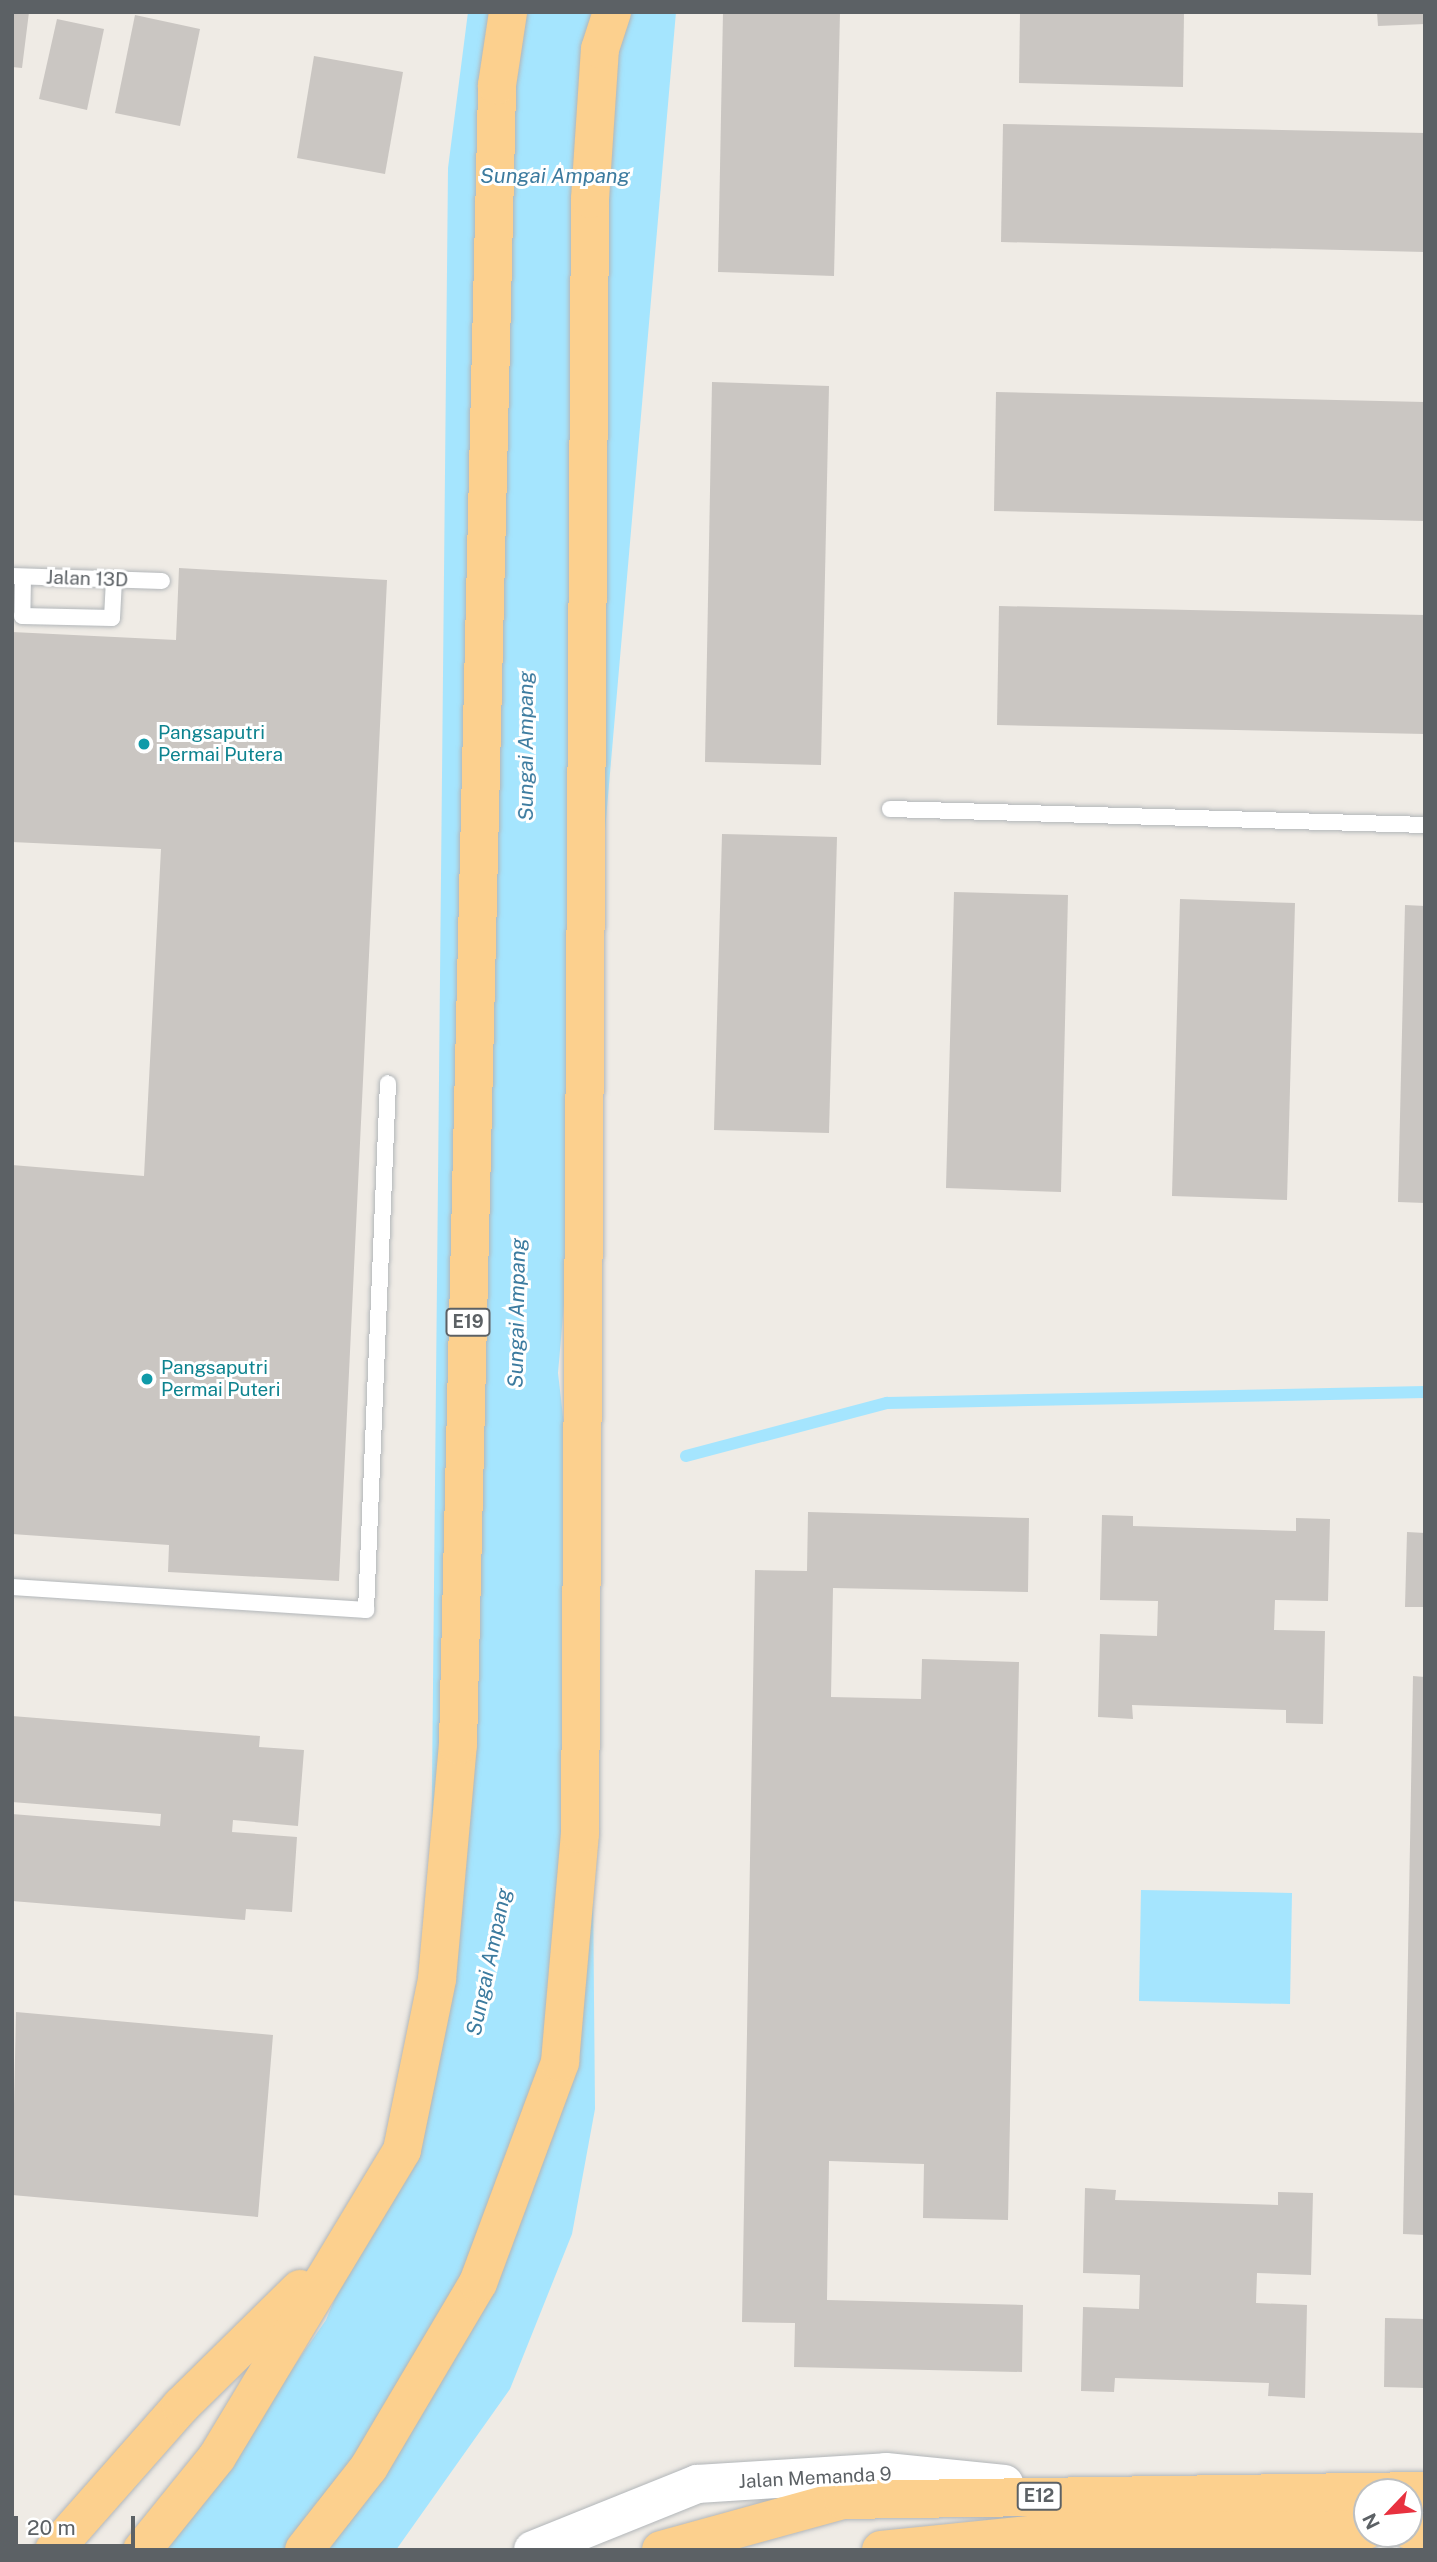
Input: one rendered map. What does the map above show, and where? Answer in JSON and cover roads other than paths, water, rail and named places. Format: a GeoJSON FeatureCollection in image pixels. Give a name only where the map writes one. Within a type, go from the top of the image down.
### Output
{"type":"FeatureCollection","features":[{"type":"Feature","properties":{"kind":"highway","name":"E19"},"geometry":{"type":"LineString","coordinates":[[142,2550],[217,2457],[335,2255],[402,2150],[437,1979],[458,1745],[497,85],[508,12]]}},
{"type":"Feature","properties":{"kind":"highway"},"geometry":{"type":"LineString","coordinates":[[304,2550],[369,2467],[478,2283],[560,2062],[580,1834],[590,199],[600,50],[612,12]]}},
{"type":"Feature","properties":{"kind":"highway"},"geometry":{"type":"LineString","coordinates":[[54,2550],[181,2406],[335,2255]]}},
{"type":"Feature","properties":{"kind":"highway","name":"E12"},"geometry":{"type":"LineString","coordinates":[[661,2550],[843,2500],[1425,2491]]}},
{"type":"Feature","properties":{"kind":"highway","name":"E12"},"geometry":{"type":"LineString","coordinates":[[881,2550],[1059,2532],[1353,2530]]}},
{"type":"Feature","properties":{"kind":"street","name":"Jalan Memanda 9"},"geometry":{"type":"LineString","coordinates":[[533,2550],[697,2484],[886,2472],[1108,2495]]}},
{"type":"Feature","properties":{"kind":"lane","name":"Jalan 13D"},"geometry":{"type":"LineString","coordinates":[[18,577],[162,581]]}},
{"type":"Feature","properties":{"kind":"lane"},"geometry":{"type":"LineString","coordinates":[[18,577],[22,616],[112,618],[114,580]]}},
{"type":"Feature","properties":{"kind":"lane"},"geometry":{"type":"LineString","coordinates":[[890,809],[1425,825]]}},
{"type":"Feature","properties":{"kind":"lane"},"geometry":{"type":"LineString","coordinates":[[12,1587],[366,1610],[388,1083]]}},
{"type":"Feature","properties":{"kind":"water","name":"Sungai Ampang"},"geometry":{"type":"Polygon","coordinates":[[[468,12],[676,12],[558,1373],[591,1660],[595,2109],[572,2234],[510,2389],[396,2550],[166,2550],[326,2320],[397,2150],[430,1989],[448,168],[468,12]]]}},
{"type":"Feature","properties":{"kind":"water"},"geometry":{"type":"Polygon","coordinates":[[[1141,1890],[1292,1893],[1290,2004],[1139,2001],[1141,1890]]]}},
{"type":"Feature","properties":{"kind":"waterway"},"geometry":{"type":"LineString","coordinates":[[686,1456],[887,1403],[1425,1392]]}},
{"type":"Feature","properties":{"kind":"place","name":"Pangsaputri Permai Putera"},"geometry":{"type":"Point","coordinates":[144,744]}},
{"type":"Feature","properties":{"kind":"place","name":"Pangsaputri Permai Puteri"},"geometry":{"type":"Point","coordinates":[147,1379]}}]}
